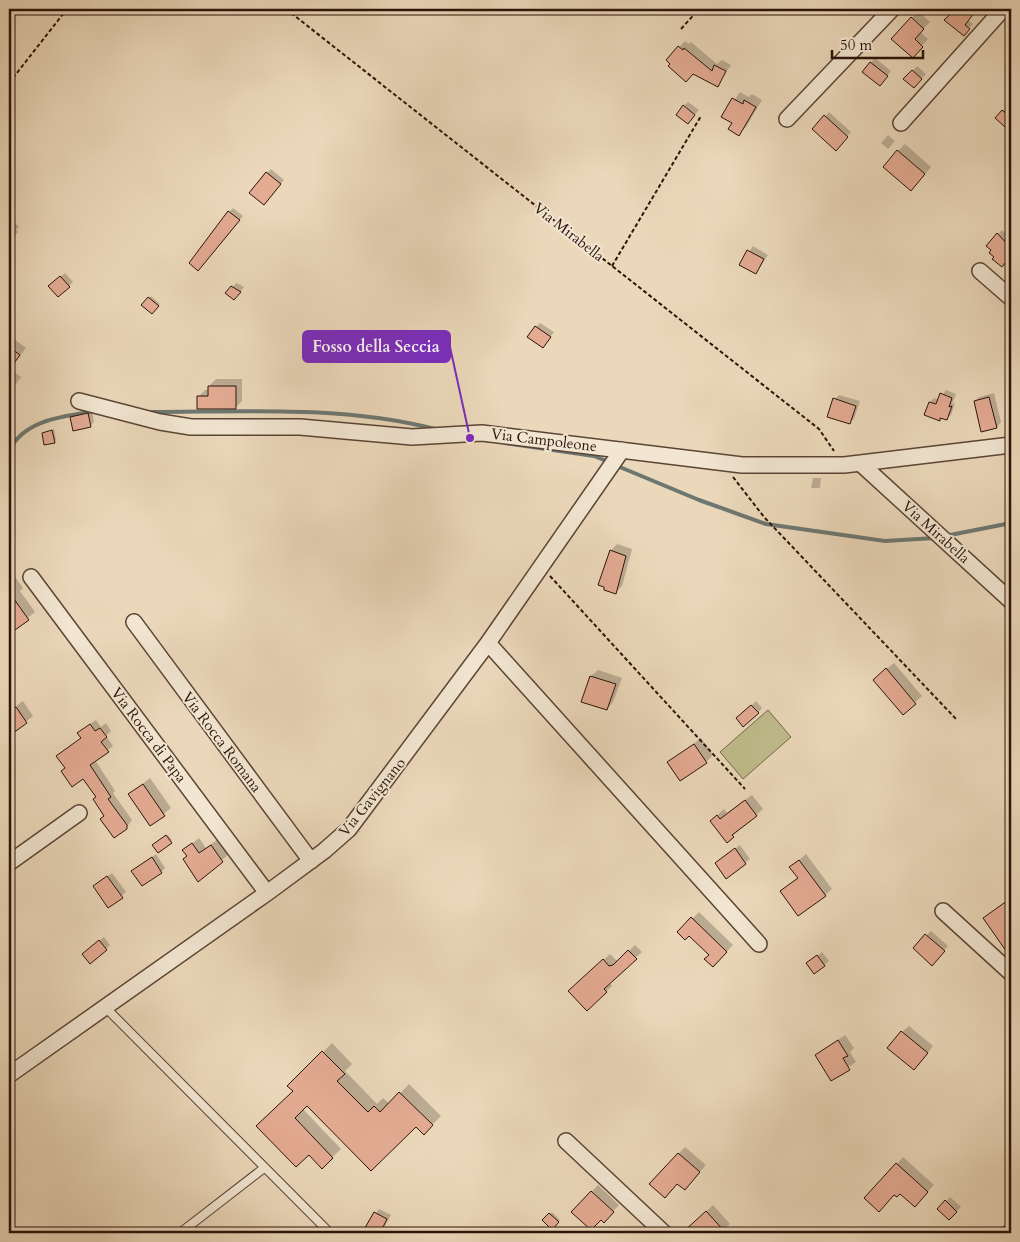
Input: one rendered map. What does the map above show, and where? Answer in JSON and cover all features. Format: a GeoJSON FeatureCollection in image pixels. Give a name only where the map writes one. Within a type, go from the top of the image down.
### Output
{"type":"FeatureCollection","features":[{"type":"Feature","properties":{"kind":"street"},"geometry":{"type":"LineString","coordinates":[[788,119],[892,9]]}},
{"type":"Feature","properties":{"kind":"street"},"geometry":{"type":"LineString","coordinates":[[901,123],[1003,9]]}},
{"type":"Feature","properties":{"kind":"street"},"geometry":{"type":"LineString","coordinates":[[980,271],[1011,298]]}},
{"type":"Feature","properties":{"kind":"street","name":"Via Campoleone"},"geometry":{"type":"LineString","coordinates":[[79,401],[126,414],[191,427],[300,427],[393,437],[442,436],[469,433],[493,434],[723,464],[836,465],[1011,445]]}},
{"type":"Feature","properties":{"kind":"street","name":"Via Gavignano"},"geometry":{"type":"LineString","coordinates":[[12,1067],[105,1007],[267,893],[342,836],[362,814],[488,643],[610,470],[622,450]]}},
{"type":"Feature","properties":{"kind":"street","name":"Via Mirabella"},"geometry":{"type":"LineString","coordinates":[[860,463],[1011,601]]}},
{"type":"Feature","properties":{"kind":"street","name":"Via Rocca di Papa"},"geometry":{"type":"LineString","coordinates":[[31,577],[267,893]]}},
{"type":"Feature","properties":{"kind":"street","name":"Via Rocca Romana"},"geometry":{"type":"LineString","coordinates":[[134,622],[311,861]]}},
{"type":"Feature","properties":{"kind":"street"},"geometry":{"type":"LineString","coordinates":[[488,643],[759,944]]}},
{"type":"Feature","properties":{"kind":"street"},"geometry":{"type":"LineString","coordinates":[[9,863],[79,813]]}},
{"type":"Feature","properties":{"kind":"street"},"geometry":{"type":"LineString","coordinates":[[943,911],[1011,973]]}},
{"type":"Feature","properties":{"kind":"street"},"geometry":{"type":"LineString","coordinates":[[566,1141],[664,1233]]}},
{"type":"Feature","properties":{"kind":"lane"},"geometry":{"type":"LineString","coordinates":[[105,1007],[330,1233]]}},
{"type":"Feature","properties":{"kind":"lane"},"geometry":{"type":"LineString","coordinates":[[180,1233],[264,1168]]}},
{"type":"Feature","properties":{"kind":"path"},"geometry":{"type":"LineString","coordinates":[[9,83],[67,9]]}},
{"type":"Feature","properties":{"kind":"path","name":"Via Mirabella"},"geometry":{"type":"LineString","coordinates":[[286,9],[819,429],[832,446],[836,465]]}},
{"type":"Feature","properties":{"kind":"path"},"geometry":{"type":"LineString","coordinates":[[681,28],[699,9]]}},
{"type":"Feature","properties":{"kind":"path"},"geometry":{"type":"LineString","coordinates":[[612,266],[701,116]]}},
{"type":"Feature","properties":{"kind":"path"},"geometry":{"type":"LineString","coordinates":[[723,464],[764,517],[957,720]]}},
{"type":"Feature","properties":{"kind":"path"},"geometry":{"type":"LineString","coordinates":[[542,567],[745,789]]}},
{"type":"Feature","properties":{"kind":"shaded area"},"geometry":{"type":"Polygon","coordinates":[[[768,710],[791,737],[743,779],[720,752],[768,710]]]}},
{"type":"Feature","properties":{"kind":"building"},"geometry":{"type":"Polygon","coordinates":[[[956,9],[977,9],[965,25],[970,29],[964,36],[944,20],[956,9]]]}},
{"type":"Feature","properties":{"kind":"building"},"geometry":{"type":"Polygon","coordinates":[[[911,17],[924,29],[915,39],[923,47],[913,58],[891,39],[911,17]]]}},
{"type":"Feature","properties":{"kind":"building"},"geometry":{"type":"Polygon","coordinates":[[[678,46],[683,50],[684,48],[712,71],[714,65],[726,71],[718,87],[693,74],[686,82],[668,66],[670,64],[666,60],[678,46]]]}},
{"type":"Feature","properties":{"kind":"building"},"geometry":{"type":"Polygon","coordinates":[[[870,62],[888,76],[880,86],[862,72],[870,62]]]}},
{"type":"Feature","properties":{"kind":"building"},"geometry":{"type":"Polygon","coordinates":[[[912,70],[922,79],[914,88],[903,79],[912,70]]]}},
{"type":"Feature","properties":{"kind":"building"},"geometry":{"type":"Polygon","coordinates":[[[732,98],[743,104],[744,100],[756,107],[739,136],[728,129],[732,123],[721,117],[732,98]]]}},
{"type":"Feature","properties":{"kind":"building"},"geometry":{"type":"Polygon","coordinates":[[[683,105],[695,115],[688,124],[676,115],[683,105]]]}},
{"type":"Feature","properties":{"kind":"building"},"geometry":{"type":"Polygon","coordinates":[[[1002,110],[1011,118],[1005,127],[995,118],[1002,110]]]}},
{"type":"Feature","properties":{"kind":"building"},"geometry":{"type":"Polygon","coordinates":[[[824,115],[848,137],[836,151],[812,129],[824,115]]]}},
{"type":"Feature","properties":{"kind":"building"},"geometry":{"type":"Polygon","coordinates":[[[897,150],[925,174],[911,191],[883,167],[897,150]]]}},
{"type":"Feature","properties":{"kind":"building"},"geometry":{"type":"Polygon","coordinates":[[[266,172],[281,184],[264,205],[249,193],[266,172]]]}},
{"type":"Feature","properties":{"kind":"building"},"geometry":{"type":"Polygon","coordinates":[[[228,211],[240,220],[198,271],[189,263],[228,211]]]}},
{"type":"Feature","properties":{"kind":"building"},"geometry":{"type":"Polygon","coordinates":[[[997,233],[1011,248],[1011,268],[1005,263],[1002,267],[992,259],[994,257],[989,253],[991,250],[986,246],[997,233]]]}},
{"type":"Feature","properties":{"kind":"building"},"geometry":{"type":"Polygon","coordinates":[[[747,250],[764,259],[756,274],[739,265],[747,250]]]}},
{"type":"Feature","properties":{"kind":"building"},"geometry":{"type":"Polygon","coordinates":[[[60,276],[70,287],[58,297],[48,286],[60,276]]]}},
{"type":"Feature","properties":{"kind":"building"},"geometry":{"type":"Polygon","coordinates":[[[231,286],[241,292],[234,300],[225,293],[231,286]]]}},
{"type":"Feature","properties":{"kind":"building"},"geometry":{"type":"Polygon","coordinates":[[[148,297],[159,306],[152,314],[141,305],[148,297]]]}},
{"type":"Feature","properties":{"kind":"building"},"geometry":{"type":"Polygon","coordinates":[[[535,326],[551,337],[543,348],[527,337],[535,326]]]}},
{"type":"Feature","properties":{"kind":"building"},"geometry":{"type":"Polygon","coordinates":[[[9,347],[20,355],[9,370],[9,347]]]}},
{"type":"Feature","properties":{"kind":"building"},"geometry":{"type":"Polygon","coordinates":[[[208,386],[236,386],[236,409],[197,409],[197,396],[208,396],[208,386]]]}},
{"type":"Feature","properties":{"kind":"building"},"geometry":{"type":"Polygon","coordinates":[[[940,393],[952,398],[949,407],[952,406],[947,420],[940,418],[940,421],[924,415],[929,402],[936,404],[940,393]]]}},
{"type":"Feature","properties":{"kind":"building"},"geometry":{"type":"Polygon","coordinates":[[[989,397],[997,428],[981,432],[974,401],[989,397]]]}},
{"type":"Feature","properties":{"kind":"building"},"geometry":{"type":"Polygon","coordinates":[[[833,398],[856,406],[850,424],[827,417],[833,398]]]}},
{"type":"Feature","properties":{"kind":"building"},"geometry":{"type":"Polygon","coordinates":[[[88,413],[91,427],[73,431],[70,417],[88,413]]]}},
{"type":"Feature","properties":{"kind":"building"},"geometry":{"type":"Polygon","coordinates":[[[52,430],[55,443],[44,445],[42,433],[52,430]]]}},
{"type":"Feature","properties":{"kind":"building"},"geometry":{"type":"Polygon","coordinates":[[[610,550],[626,556],[616,594],[604,590],[604,587],[598,585],[610,550]]]}},
{"type":"Feature","properties":{"kind":"building"},"geometry":{"type":"Polygon","coordinates":[[[9,592],[29,620],[15,630],[9,621],[9,592]]]}},
{"type":"Feature","properties":{"kind":"building"},"geometry":{"type":"Polygon","coordinates":[[[886,668],[916,704],[903,715],[873,680],[886,668]]]}},
{"type":"Feature","properties":{"kind":"building"},"geometry":{"type":"Polygon","coordinates":[[[590,676],[616,684],[607,710],[581,702],[590,676]]]}},
{"type":"Feature","properties":{"kind":"building"},"geometry":{"type":"Polygon","coordinates":[[[751,705],[759,713],[743,727],[736,718],[751,705]]]}},
{"type":"Feature","properties":{"kind":"building"},"geometry":{"type":"Polygon","coordinates":[[[16,707],[27,723],[9,736],[9,712],[16,707]]]}},
{"type":"Feature","properties":{"kind":"building"},"geometry":{"type":"Polygon","coordinates":[[[90,724],[95,731],[100,728],[107,737],[101,742],[109,752],[90,765],[111,797],[108,799],[127,825],[127,829],[114,838],[100,819],[104,816],[93,799],[96,797],[83,779],[72,787],[61,771],[65,768],[56,756],[81,738],[77,733],[90,724]]]}},
{"type":"Feature","properties":{"kind":"building"},"geometry":{"type":"Polygon","coordinates":[[[694,744],[707,763],[680,781],[667,762],[694,744]]]}},
{"type":"Feature","properties":{"kind":"building"},"geometry":{"type":"Polygon","coordinates":[[[143,784],[165,816],[150,826],[128,794],[143,784]]]}},
{"type":"Feature","properties":{"kind":"building"},"geometry":{"type":"Polygon","coordinates":[[[745,800],[757,816],[732,835],[734,837],[727,843],[710,821],[717,815],[720,819],[745,800]]]}},
{"type":"Feature","properties":{"kind":"building"},"geometry":{"type":"Polygon","coordinates":[[[166,835],[172,843],[158,853],[152,845],[166,835]]]}},
{"type":"Feature","properties":{"kind":"building"},"geometry":{"type":"Polygon","coordinates":[[[192,843],[199,853],[211,845],[223,862],[198,882],[183,859],[187,856],[182,850],[192,843]]]}},
{"type":"Feature","properties":{"kind":"building"},"geometry":{"type":"Polygon","coordinates":[[[735,848],[746,864],[726,879],[715,863],[735,848]]]}},
{"type":"Feature","properties":{"kind":"building"},"geometry":{"type":"Polygon","coordinates":[[[152,857],[162,873],[142,886],[131,871],[152,857]]]}},
{"type":"Feature","properties":{"kind":"building"},"geometry":{"type":"Polygon","coordinates":[[[799,860],[826,896],[798,916],[780,891],[798,878],[789,867],[799,860]]]}},
{"type":"Feature","properties":{"kind":"building"},"geometry":{"type":"Polygon","coordinates":[[[107,876],[123,898],[108,908],[93,886],[107,876]]]}},
{"type":"Feature","properties":{"kind":"building"},"geometry":{"type":"Polygon","coordinates":[[[1011,898],[1011,958],[983,918],[1011,898]]]}},
{"type":"Feature","properties":{"kind":"building"},"geometry":{"type":"Polygon","coordinates":[[[691,917],[727,952],[713,967],[704,959],[709,955],[689,936],[685,940],[677,932],[691,917]]]}},
{"type":"Feature","properties":{"kind":"building"},"geometry":{"type":"Polygon","coordinates":[[[925,934],[945,951],[932,966],[913,948],[925,934]]]}},
{"type":"Feature","properties":{"kind":"building"},"geometry":{"type":"Polygon","coordinates":[[[99,940],[107,950],[90,964],[82,954],[99,940]]]}},
{"type":"Feature","properties":{"kind":"building"},"geometry":{"type":"Polygon","coordinates":[[[628,950],[637,959],[604,989],[607,992],[587,1011],[568,991],[603,959],[609,966],[613,965],[628,950]]]}},
{"type":"Feature","properties":{"kind":"building"},"geometry":{"type":"Polygon","coordinates":[[[817,955],[825,966],[814,974],[806,963],[817,955]]]}},
{"type":"Feature","properties":{"kind":"building"},"geometry":{"type":"Polygon","coordinates":[[[901,1031],[928,1053],[914,1070],[887,1048],[901,1031]]]}},
{"type":"Feature","properties":{"kind":"building"},"geometry":{"type":"Polygon","coordinates":[[[838,1040],[848,1056],[843,1058],[850,1070],[831,1081],[815,1055],[838,1040]]]}},
{"type":"Feature","properties":{"kind":"building"},"geometry":{"type":"Polygon","coordinates":[[[322,1051],[345,1074],[337,1081],[368,1112],[374,1106],[380,1112],[399,1092],[433,1125],[424,1135],[416,1127],[371,1171],[307,1106],[295,1118],[333,1158],[322,1169],[309,1155],[296,1167],[256,1126],[293,1091],[287,1086],[322,1051]]]}},
{"type":"Feature","properties":{"kind":"building"},"geometry":{"type":"Polygon","coordinates":[[[678,1153],[700,1172],[685,1190],[677,1184],[665,1198],[649,1184],[678,1153]]]}},
{"type":"Feature","properties":{"kind":"building"},"geometry":{"type":"Polygon","coordinates":[[[896,1163],[928,1192],[915,1207],[900,1194],[897,1197],[894,1195],[879,1212],[864,1198],[896,1163]]]}},
{"type":"Feature","properties":{"kind":"building"},"geometry":{"type":"Polygon","coordinates":[[[591,1191],[614,1212],[604,1223],[601,1220],[591,1230],[571,1212],[591,1191]]]}},
{"type":"Feature","properties":{"kind":"building"},"geometry":{"type":"Polygon","coordinates":[[[945,1200],[957,1212],[949,1220],[937,1209],[945,1200]]]}},
{"type":"Feature","properties":{"kind":"building"},"geometry":{"type":"Polygon","coordinates":[[[706,1211],[726,1233],[682,1233],[706,1211]]]}},
{"type":"Feature","properties":{"kind":"building"},"geometry":{"type":"Polygon","coordinates":[[[374,1212],[387,1219],[380,1233],[362,1233],[374,1212]]]}},
{"type":"Feature","properties":{"kind":"building"},"geometry":{"type":"Polygon","coordinates":[[[549,1213],[559,1222],[552,1230],[542,1220],[549,1213]]]}},
{"type":"Feature","properties":{"kind":"waterway"},"geometry":{"type":"LineString","coordinates":[[9,451],[16,440],[35,426],[59,417],[96,411]]}},
{"type":"Feature","properties":{"kind":"waterway"},"geometry":{"type":"LineString","coordinates":[[146,412],[255,411],[328,413],[400,421],[435,429]]}},
{"type":"Feature","properties":{"kind":"waterway"},"geometry":{"type":"LineString","coordinates":[[505,443],[594,456],[609,462]]}},
{"type":"Feature","properties":{"kind":"waterway"},"geometry":{"type":"LineString","coordinates":[[615,465],[699,500],[766,524],[885,541],[935,538]]}},
{"type":"Feature","properties":{"kind":"waterway"},"geometry":{"type":"LineString","coordinates":[[945,536],[1011,523]]}},
{"type":"Feature","properties":{"kind":"place","name":"Fosso della Seccia"},"geometry":{"type":"Point","coordinates":[470,438]}}]}
